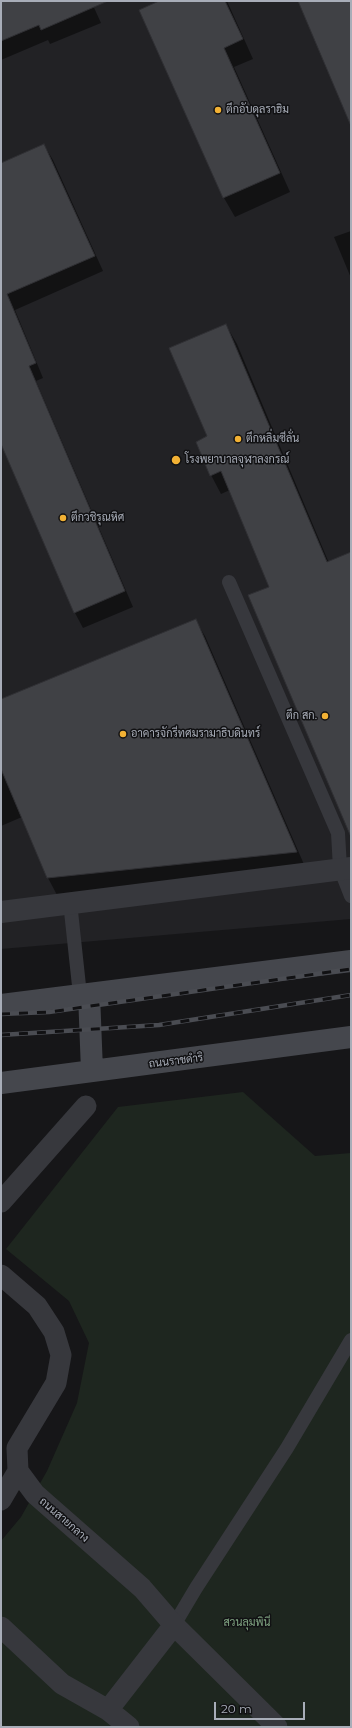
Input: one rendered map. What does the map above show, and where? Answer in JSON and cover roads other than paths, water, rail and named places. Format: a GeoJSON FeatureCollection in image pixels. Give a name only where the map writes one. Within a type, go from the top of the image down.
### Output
{"type":"FeatureCollection","features":[{"type":"Feature","properties":{"kind":"main road"},"geometry":{"type":"LineString","coordinates":[[1,1004],[351,961]]}},
{"type":"Feature","properties":{"kind":"main road"},"geometry":{"type":"LineString","coordinates":[[84,994],[92,1072]]}},
{"type":"Feature","properties":{"kind":"main road","name":"ถนนราชดำริ"},"geometry":{"type":"LineString","coordinates":[[1,1083],[351,1037]]}},
{"type":"Feature","properties":{"kind":"street"},"geometry":{"type":"LineString","coordinates":[[1,912],[345,868]]}},
{"type":"Feature","properties":{"kind":"street"},"geometry":{"type":"LineString","coordinates":[[1,1202],[86,1106]]}},
{"type":"Feature","properties":{"kind":"street"},"geometry":{"type":"LineString","coordinates":[[1,1275],[37,1306],[54,1332],[61,1355],[56,1383],[17,1448],[18,1471],[1,1500]]}},
{"type":"Feature","properties":{"kind":"street","name":"ถนนสายกลาง"},"geometry":{"type":"LineString","coordinates":[[18,1471],[35,1494],[142,1588],[174,1625],[277,1727]]}},
{"type":"Feature","properties":{"kind":"street"},"geometry":{"type":"LineString","coordinates":[[108,1710],[174,1625]]}},
{"type":"Feature","properties":{"kind":"street"},"geometry":{"type":"LineString","coordinates":[[1,1627],[62,1684],[108,1710],[129,1727]]}},
{"type":"Feature","properties":{"kind":"lane"},"geometry":{"type":"LineString","coordinates":[[229,582],[338,833],[351,896]]}},
{"type":"Feature","properties":{"kind":"lane"},"geometry":{"type":"LineString","coordinates":[[70,902],[84,994]]}},
{"type":"Feature","properties":{"kind":"lane"},"geometry":{"type":"LineString","coordinates":[[174,1625],[196,1588],[287,1448],[351,1340]]}},
{"type":"Feature","properties":{"kind":"railway"},"geometry":{"type":"LineString","coordinates":[[1,1014],[49,1012],[351,969]]}},
{"type":"Feature","properties":{"kind":"railway"},"geometry":{"type":"LineString","coordinates":[[1,1035],[159,1025],[351,995]]}},
{"type":"Feature","properties":{"kind":"place","name":"ตึกอับดุลราฮิม"},"geometry":{"type":"Point","coordinates":[218,110]}},
{"type":"Feature","properties":{"kind":"place","name":"ตึกหลิ่มซีลั่น"},"geometry":{"type":"Point","coordinates":[238,439]}},
{"type":"Feature","properties":{"kind":"place","name":"โรงพยาบาลจุฬาลงกรณ์"},"geometry":{"type":"Point","coordinates":[176,460]}},
{"type":"Feature","properties":{"kind":"place","name":"ตึกวชิรุณหิศ"},"geometry":{"type":"Point","coordinates":[63,518]}},
{"type":"Feature","properties":{"kind":"place","name":"ตึก สก."},"geometry":{"type":"Point","coordinates":[325,716]}},
{"type":"Feature","properties":{"kind":"place","name":"อาคารจักรีทศมรามาธิบดินทร์"},"geometry":{"type":"Point","coordinates":[123,734]}},
{"type":"Feature","properties":{"kind":"park label","name":"สวนลุมพินี"},"geometry":{"type":"Point","coordinates":[247,1623]}}]}
